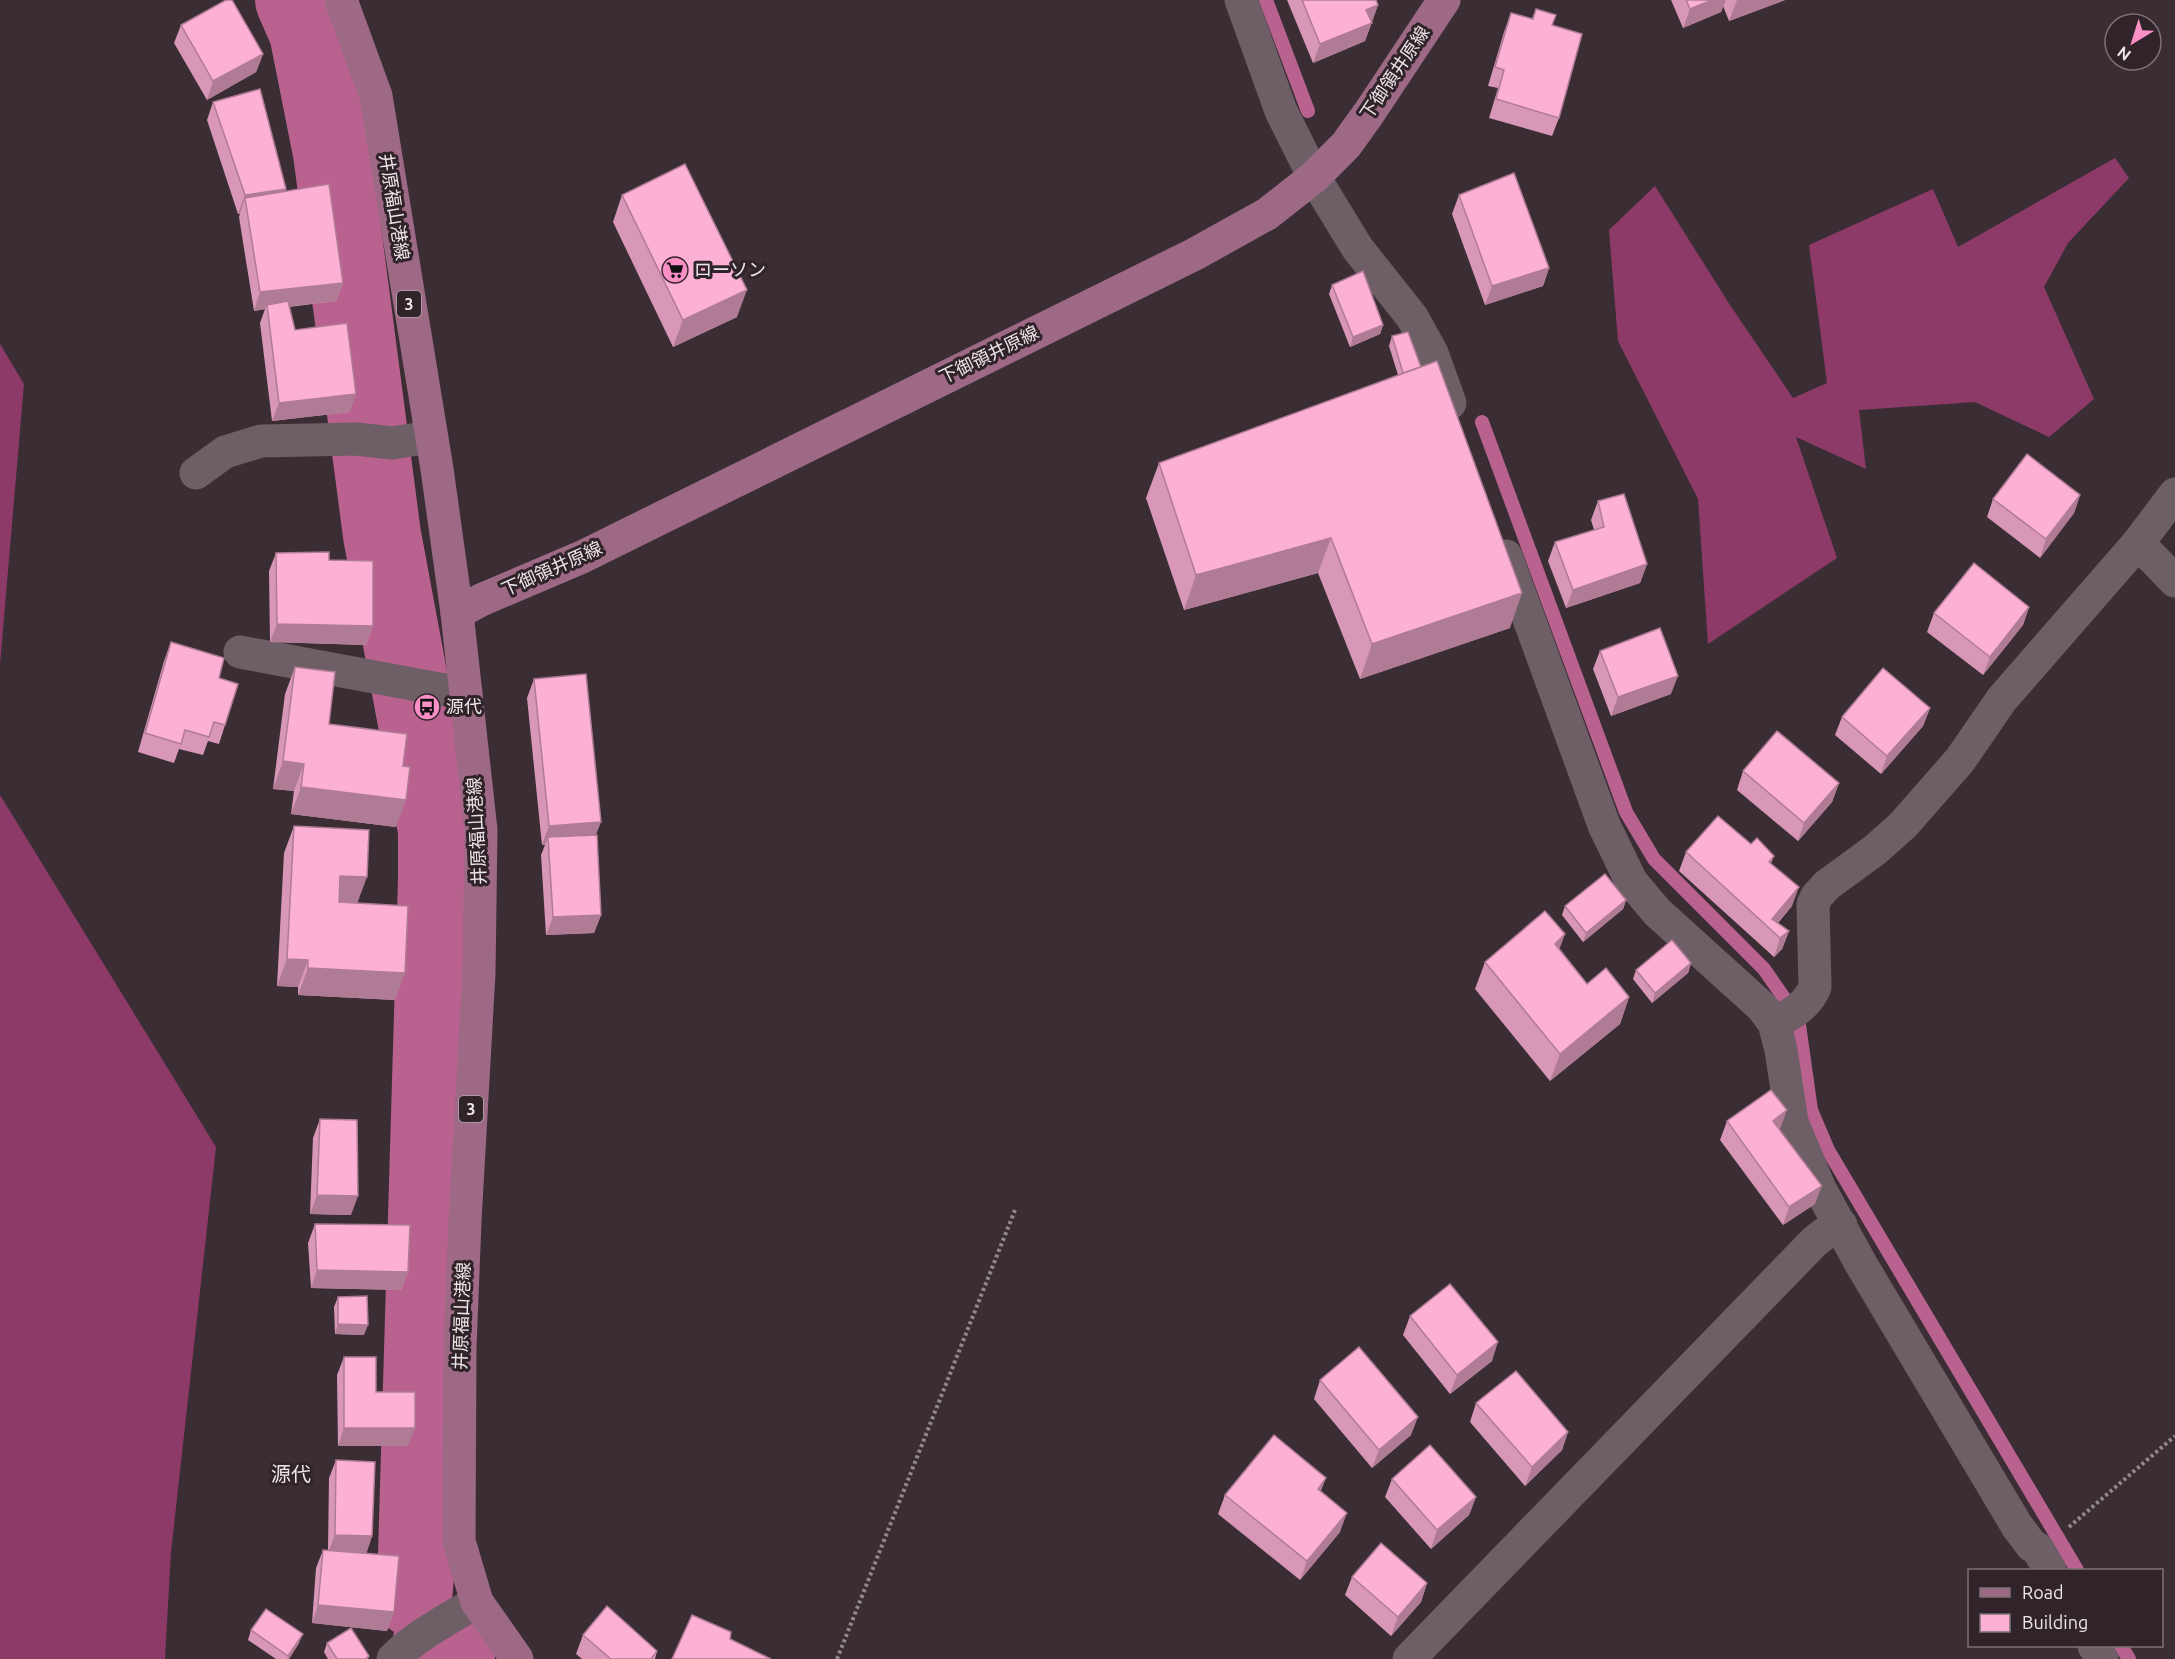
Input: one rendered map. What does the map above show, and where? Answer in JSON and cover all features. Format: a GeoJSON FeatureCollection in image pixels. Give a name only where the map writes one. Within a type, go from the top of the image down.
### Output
{"type":"FeatureCollection","features":[{"type":"Feature","properties":{"kind":"main road","name":"井原福山港線"},"geometry":{"type":"LineString","coordinates":[[341,0],[376,96],[457,613],[481,830],[479,973],[460,1348],[459,1541],[477,1602],[517,1659]]}},
{"type":"Feature","properties":{"kind":"main road","name":"下御領井原線"},"geometry":{"type":"LineString","coordinates":[[457,613],[481,600],[582,557],[1195,254],[1267,214],[1314,177],[1352,137],[1444,0]]}},
{"type":"Feature","properties":{"kind":"street"},"geometry":{"type":"LineString","coordinates":[[1241,0],[1281,111],[1314,177],[1358,249],[1412,317],[1432,353],[1460,432]]}},
{"type":"Feature","properties":{"kind":"street"},"geometry":{"type":"LineString","coordinates":[[196,473],[225,452],[261,441],[366,440],[393,443],[430,437]]}},
{"type":"Feature","properties":{"kind":"street"},"geometry":{"type":"LineString","coordinates":[[2049,1569],[2037,1548],[2032,1546],[2017,1526],[1861,1264],[1820,1189],[1792,1122],[1781,1050],[1786,1016],[1810,998],[1815,987],[1813,904],[1817,896],[1827,885],[1875,850],[1903,825],[1960,760],[2002,699],[2138,543],[2175,494]]}},
{"type":"Feature","properties":{"kind":"street"},"geometry":{"type":"LineString","coordinates":[[1497,533],[1604,825],[1631,881],[1657,912],[1704,957],[1762,1007],[1786,1016]]}},
{"type":"Feature","properties":{"kind":"street"},"geometry":{"type":"LineString","coordinates":[[2138,543],[2175,581]]}},
{"type":"Feature","properties":{"kind":"street"},"geometry":{"type":"LineString","coordinates":[[240,652],[466,692]]}},
{"type":"Feature","properties":{"kind":"street"},"geometry":{"type":"LineString","coordinates":[[1409,1659],[1814,1242],[1841,1225]]}},
{"type":"Feature","properties":{"kind":"street"},"geometry":{"type":"LineString","coordinates":[[393,1659],[442,1622],[477,1602]]}},
{"type":"Feature","properties":{"kind":"path"},"geometry":{"type":"LineString","coordinates":[[837,1659],[1015,1210]]}},
{"type":"Feature","properties":{"kind":"path"},"geometry":{"type":"LineString","coordinates":[[2064,1531],[2175,1436]]}},
{"type":"Feature","properties":{"kind":"shaded area"},"geometry":{"type":"Polygon","coordinates":[[[2115,158],[2129,178],[2068,243],[2044,287],[2094,399],[2049,437],[1975,402],[1859,410],[1866,469],[1796,437],[1837,558],[1708,644],[1698,499],[1618,341],[1609,230],[1655,186],[1730,305],[1793,398],[1827,383],[1809,245],[1933,189],[1958,247],[2115,158]]]}},
{"type":"Feature","properties":{"kind":"shaded area"},"geometry":{"type":"Polygon","coordinates":[[[0,344],[24,384],[0,664],[0,344]]]}},
{"type":"Feature","properties":{"kind":"shaded area"},"geometry":{"type":"Polygon","coordinates":[[[0,795],[216,1147],[171,1552],[165,1659],[0,1659],[0,795]]]}},
{"type":"Feature","properties":{"kind":"building"},"geometry":{"type":"Polygon","coordinates":[[[226,0],[232,0],[263,54],[213,81],[181,25],[226,0]]]}},
{"type":"Feature","properties":{"kind":"building"},"geometry":{"type":"Polygon","coordinates":[[[1302,0],[1376,0],[1378,5],[1366,10],[1372,23],[1320,44],[1302,0]]]}},
{"type":"Feature","properties":{"kind":"building"},"geometry":{"type":"Polygon","coordinates":[[[1686,0],[1712,0],[1690,9],[1686,0]]]}},
{"type":"Feature","properties":{"kind":"building"},"geometry":{"type":"Polygon","coordinates":[[[1536,9],[1556,15],[1552,25],[1582,34],[1559,118],[1496,99],[1504,70],[1495,67],[1511,13],[1533,19],[1536,9]]]}},
{"type":"Feature","properties":{"kind":"building"},"geometry":{"type":"Polygon","coordinates":[[[260,89],[286,189],[245,195],[213,102],[260,89]]]}},
{"type":"Feature","properties":{"kind":"building"},"geometry":{"type":"Polygon","coordinates":[[[685,164],[747,290],[683,320],[622,195],[685,164]]]}},
{"type":"Feature","properties":{"kind":"building"},"geometry":{"type":"Polygon","coordinates":[[[1514,173],[1549,268],[1492,286],[1459,195],[1514,173]]]}},
{"type":"Feature","properties":{"kind":"building"},"geometry":{"type":"Polygon","coordinates":[[[329,184],[343,283],[260,292],[245,198],[329,184]]]}},
{"type":"Feature","properties":{"kind":"building"},"geometry":{"type":"Polygon","coordinates":[[[1363,271],[1383,325],[1353,337],[1332,285],[1363,271]]]}},
{"type":"Feature","properties":{"kind":"building"},"geometry":{"type":"Polygon","coordinates":[[[288,301],[295,330],[347,323],[356,394],[279,403],[267,305],[288,301]]]}},
{"type":"Feature","properties":{"kind":"building"},"geometry":{"type":"Polygon","coordinates":[[[1408,332],[1421,367],[1403,373],[1392,336],[1408,332]]]}},
{"type":"Feature","properties":{"kind":"building"},"geometry":{"type":"Polygon","coordinates":[[[1437,361],[1522,593],[1372,644],[1331,538],[1196,575],[1159,463],[1437,361]]]}},
{"type":"Feature","properties":{"kind":"building"},"geometry":{"type":"Polygon","coordinates":[[[2027,454],[2080,495],[2046,539],[1993,499],[2027,454]]]}},
{"type":"Feature","properties":{"kind":"building"},"geometry":{"type":"Polygon","coordinates":[[[1624,494],[1647,564],[1573,590],[1555,542],[1604,527],[1598,501],[1624,494]]]}},
{"type":"Feature","properties":{"kind":"building"},"geometry":{"type":"Polygon","coordinates":[[[329,552],[329,560],[373,561],[373,626],[277,624],[276,553],[329,552]]]}},
{"type":"Feature","properties":{"kind":"building"},"geometry":{"type":"Polygon","coordinates":[[[1974,563],[2029,607],[1990,657],[1934,613],[1974,563]]]}},
{"type":"Feature","properties":{"kind":"building"},"geometry":{"type":"Polygon","coordinates":[[[1660,628],[1678,676],[1618,697],[1600,651],[1660,628]]]}},
{"type":"Feature","properties":{"kind":"building"},"geometry":{"type":"Polygon","coordinates":[[[171,642],[224,658],[219,678],[238,684],[225,725],[214,722],[209,737],[185,730],[181,744],[145,733],[171,642]]]}},
{"type":"Feature","properties":{"kind":"building"},"geometry":{"type":"Polygon","coordinates":[[[295,667],[335,672],[329,724],[407,734],[403,766],[410,767],[406,800],[301,787],[304,764],[283,761],[295,667]]]}},
{"type":"Feature","properties":{"kind":"building"},"geometry":{"type":"Polygon","coordinates":[[[1883,668],[1930,708],[1887,756],[1842,717],[1883,668]]]}},
{"type":"Feature","properties":{"kind":"building"},"geometry":{"type":"Polygon","coordinates":[[[586,674],[601,822],[549,826],[534,679],[586,674]]]}},
{"type":"Feature","properties":{"kind":"building"},"geometry":{"type":"Polygon","coordinates":[[[1777,731],[1839,783],[1804,823],[1743,771],[1777,731]]]}},
{"type":"Feature","properties":{"kind":"building"},"geometry":{"type":"Polygon","coordinates":[[[1718,816],[1751,844],[1757,838],[1774,856],[1769,862],[1799,887],[1772,919],[1789,931],[1780,938],[1686,852],[1718,816]]]}},
{"type":"Feature","properties":{"kind":"building"},"geometry":{"type":"Polygon","coordinates":[[[294,826],[369,830],[367,877],[340,876],[339,902],[408,906],[405,973],[308,968],[308,960],[287,959],[294,826]]]}},
{"type":"Feature","properties":{"kind":"building"},"geometry":{"type":"Polygon","coordinates":[[[597,835],[601,915],[553,917],[548,837],[597,835]]]}},
{"type":"Feature","properties":{"kind":"building"},"geometry":{"type":"Polygon","coordinates":[[[1605,874],[1626,900],[1586,933],[1565,906],[1605,874]]]}},
{"type":"Feature","properties":{"kind":"building"},"geometry":{"type":"Polygon","coordinates":[[[1545,911],[1565,934],[1555,944],[1587,984],[1606,968],[1629,997],[1560,1054],[1485,962],[1545,911]]]}},
{"type":"Feature","properties":{"kind":"building"},"geometry":{"type":"Polygon","coordinates":[[[1672,940],[1691,963],[1655,993],[1636,970],[1672,940]]]}},
{"type":"Feature","properties":{"kind":"building"},"geometry":{"type":"Polygon","coordinates":[[[1771,1090],[1787,1110],[1773,1121],[1822,1186],[1789,1207],[1727,1121],[1771,1090]]]}},
{"type":"Feature","properties":{"kind":"building"},"geometry":{"type":"Polygon","coordinates":[[[320,1119],[357,1120],[358,1196],[317,1195],[320,1119]]]}},
{"type":"Feature","properties":{"kind":"building"},"geometry":{"type":"Polygon","coordinates":[[[315,1224],[410,1225],[408,1272],[317,1270],[315,1224]]]}},
{"type":"Feature","properties":{"kind":"building"},"geometry":{"type":"Polygon","coordinates":[[[1450,1284],[1498,1342],[1457,1375],[1410,1316],[1450,1284]]]}},
{"type":"Feature","properties":{"kind":"building"},"geometry":{"type":"Polygon","coordinates":[[[367,1296],[368,1325],[338,1324],[338,1297],[367,1296]]]}},
{"type":"Feature","properties":{"kind":"building"},"geometry":{"type":"Polygon","coordinates":[[[1359,1347],[1418,1417],[1379,1450],[1320,1380],[1359,1347]]]}},
{"type":"Feature","properties":{"kind":"building"},"geometry":{"type":"Polygon","coordinates":[[[344,1357],[376,1357],[376,1392],[415,1392],[415,1428],[344,1428],[344,1357]]]}},
{"type":"Feature","properties":{"kind":"building"},"geometry":{"type":"Polygon","coordinates":[[[1516,1371],[1568,1432],[1532,1467],[1476,1403],[1516,1371]]]}},
{"type":"Feature","properties":{"kind":"building"},"geometry":{"type":"Polygon","coordinates":[[[1274,1435],[1326,1478],[1318,1489],[1347,1513],[1307,1561],[1225,1495],[1274,1435]]]}},
{"type":"Feature","properties":{"kind":"building"},"geometry":{"type":"Polygon","coordinates":[[[1430,1445],[1476,1497],[1437,1530],[1392,1479],[1430,1445]]]}},
{"type":"Feature","properties":{"kind":"building"},"geometry":{"type":"Polygon","coordinates":[[[336,1460],[375,1462],[372,1536],[335,1535],[336,1460]]]}},
{"type":"Feature","properties":{"kind":"building"},"geometry":{"type":"Polygon","coordinates":[[[1381,1543],[1427,1583],[1398,1617],[1352,1577],[1381,1543]]]}},
{"type":"Feature","properties":{"kind":"building"},"geometry":{"type":"Polygon","coordinates":[[[323,1550],[399,1556],[394,1612],[318,1605],[323,1550]]]}},
{"type":"Feature","properties":{"kind":"building"},"geometry":{"type":"Polygon","coordinates":[[[607,1606],[657,1651],[651,1659],[611,1659],[583,1635],[607,1606]]]}},
{"type":"Feature","properties":{"kind":"building"},"geometry":{"type":"Polygon","coordinates":[[[266,1609],[303,1634],[288,1656],[251,1630],[266,1609]]]}},
{"type":"Feature","properties":{"kind":"building"},"geometry":{"type":"Polygon","coordinates":[[[692,1615],[731,1632],[730,1639],[771,1659],[672,1659],[692,1615]]]}},
{"type":"Feature","properties":{"kind":"building"},"geometry":{"type":"Polygon","coordinates":[[[351,1628],[369,1656],[365,1659],[337,1659],[327,1643],[351,1628]]]}},
{"type":"Feature","properties":{"kind":"waterway"},"geometry":{"type":"LineString","coordinates":[[294,0],[308,32],[332,153],[382,535],[437,830],[417,1554],[413,1598]]}},
{"type":"Feature","properties":{"kind":"waterway"},"geometry":{"type":"LineString","coordinates":[[1266,0],[1308,111]]}},
{"type":"Feature","properties":{"kind":"waterway"},"geometry":{"type":"LineString","coordinates":[[1482,422],[1626,812],[1654,859],[1764,969],[1798,1018],[1811,1110],[1828,1150],[2076,1569]]}},
{"type":"Feature","properties":{"kind":"waterway"},"geometry":{"type":"LineString","coordinates":[[432,1640],[456,1659]]}},
{"type":"Feature","properties":{"kind":"waterway"},"geometry":{"type":"LineString","coordinates":[[2122,1647],[2129,1659]]}},
{"type":"Feature","properties":{"kind":"place","name":"ローソン"},"geometry":{"type":"Point","coordinates":[675,270]}},
{"type":"Feature","properties":{"kind":"place","name":"源代"},"geometry":{"type":"Point","coordinates":[427,707]}},
{"type":"Feature","properties":{"kind":"district","name":"源代"},"geometry":{"type":"Point","coordinates":[291,1474]}}]}
